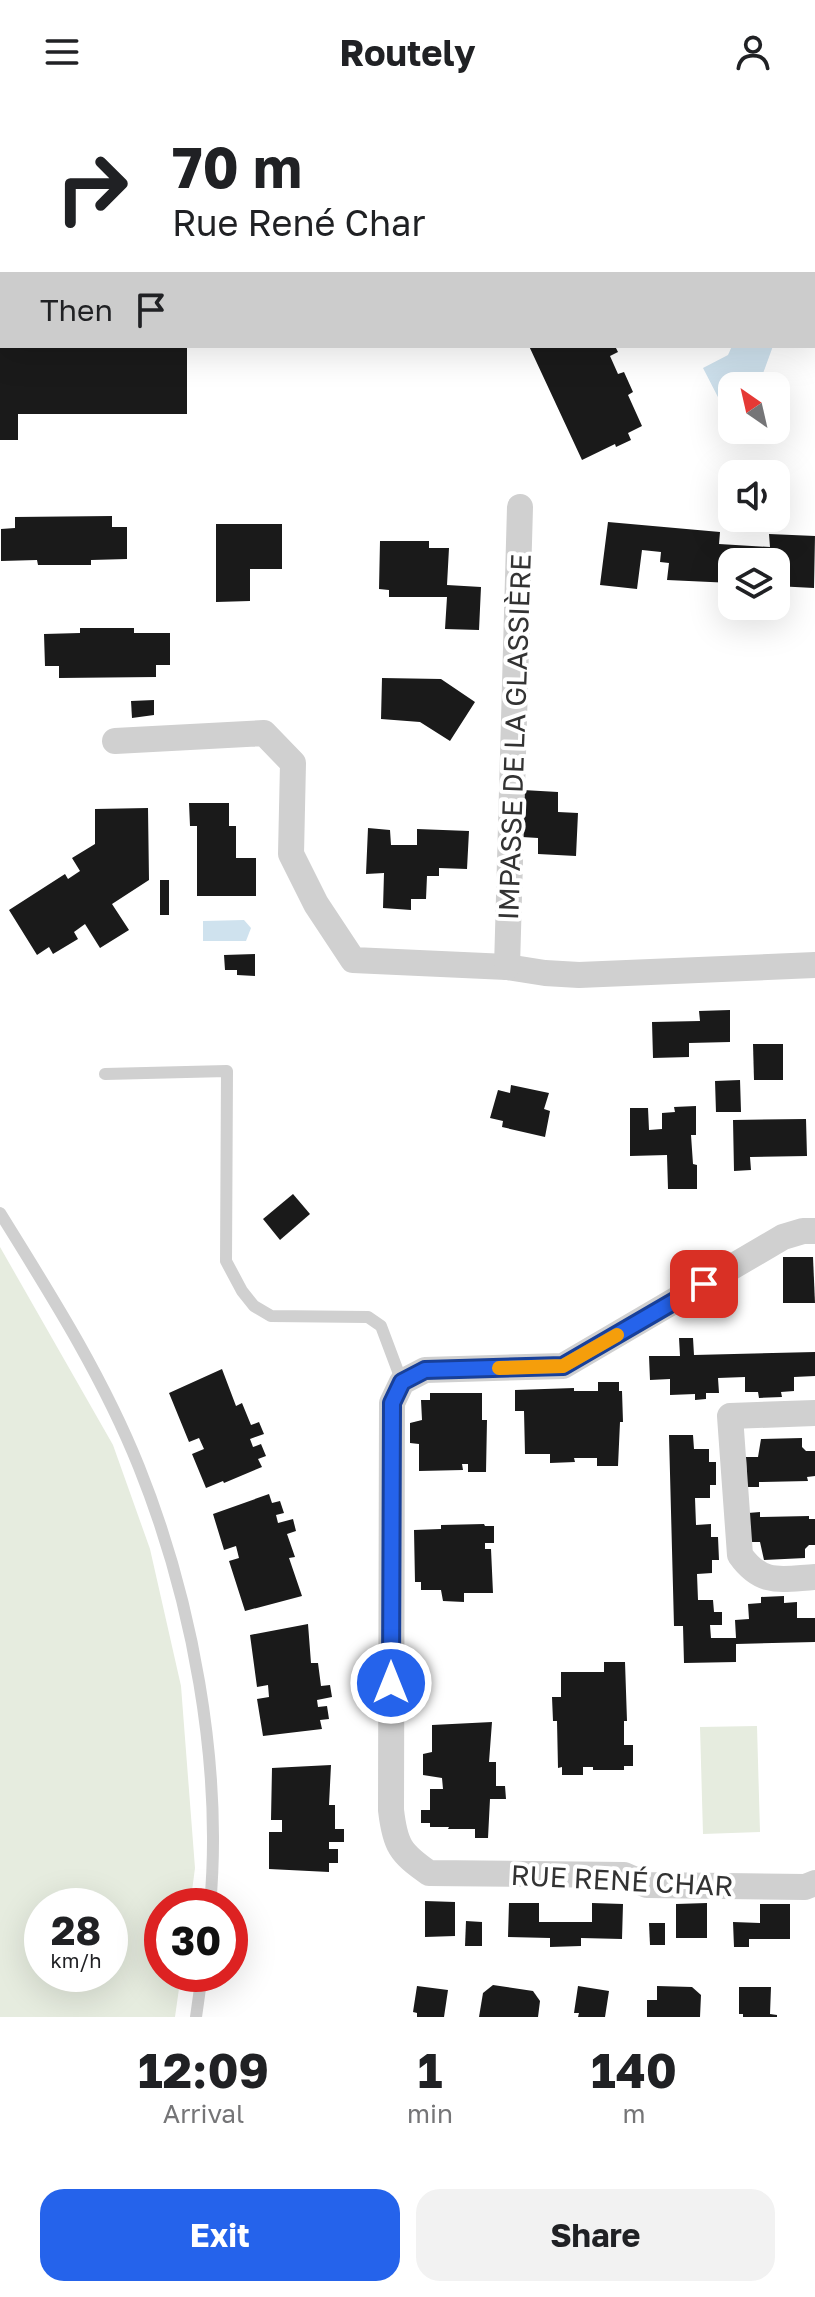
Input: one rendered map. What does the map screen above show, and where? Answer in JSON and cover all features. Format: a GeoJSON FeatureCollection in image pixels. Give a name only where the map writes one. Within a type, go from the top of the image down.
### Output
{"type":"FeatureCollection","features":[{"type":"Feature","properties":{"kind":"street","name":"IMPASSE DE LA GLASSIÈRE"},"geometry":{"type":"LineString","coordinates":[[507,967],[520,507]]}},
{"type":"Feature","properties":{"kind":"street"},"geometry":{"type":"LineString","coordinates":[[115,741],[264,733],[293,763],[291,854],[316,904],[353,960],[507,967],[579,975],[815,965]]}},
{"type":"Feature","properties":{"kind":"street"},"geometry":{"type":"LineString","coordinates":[[402,1382],[425,1370],[563,1366],[783,1237],[815,1231]]}},
{"type":"Feature","properties":{"kind":"street","name":"RUE RENÉ CHAR"},"geometry":{"type":"LineString","coordinates":[[402,1382],[392,1403],[391,1810],[394,1838],[407,1858],[429,1873],[624,1875],[647,1885],[805,1887],[815,1883]]}},
{"type":"Feature","properties":{"kind":"street"},"geometry":{"type":"LineString","coordinates":[[815,1413],[730,1416],[740,1555],[751,1570],[770,1579],[815,1577]]}},
{"type":"Feature","properties":{"kind":"lane"},"geometry":{"type":"LineString","coordinates":[[105,1074],[227,1071],[226,1261],[242,1291],[254,1306],[271,1316],[368,1317],[381,1326],[402,1382]]}},
{"type":"Feature","properties":{"kind":"lane"},"geometry":{"type":"LineString","coordinates":[[0,1213],[96,1377],[139,1467],[166,1543],[182,1600],[198,1679],[208,1758],[212,1839],[211,1888]]}},
{"type":"Feature","properties":{"kind":"lane"},"geometry":{"type":"LineString","coordinates":[[196,2017],[199,1992]]}},
{"type":"Feature","properties":{"kind":"shaded area"},"geometry":{"type":"Polygon","coordinates":[[[0,1247],[113,1445],[150,1549],[181,1686],[195,1868],[192,1888],[144,1888],[144,1992],[178,1992],[175,2017],[0,2017],[0,1247]]]}},
{"type":"Feature","properties":{"kind":"shaded area"},"geometry":{"type":"Polygon","coordinates":[[[757,1726],[760,1832],[703,1834],[700,1727],[757,1726]]]}},
{"type":"Feature","properties":{"kind":"water"},"geometry":{"type":"Polygon","coordinates":[[[731,348],[772,348],[764,372],[718,372],[718,397],[703,368],[728,355],[731,348]]]}},
{"type":"Feature","properties":{"kind":"water"},"geometry":{"type":"Polygon","coordinates":[[[244,920],[251,928],[246,941],[203,941],[203,921],[244,920]]]}},
{"type":"Feature","properties":{"kind":"building"},"geometry":{"type":"Polygon","coordinates":[[[0,348],[187,348],[187,414],[18,414],[18,440],[0,440],[0,348]]]}},
{"type":"Feature","properties":{"kind":"building"},"geometry":{"type":"Polygon","coordinates":[[[530,348],[616,348],[618,352],[610,356],[618,374],[624,372],[633,392],[628,395],[642,426],[628,433],[631,440],[582,460],[530,348]]]}},
{"type":"Feature","properties":{"kind":"building"},"geometry":{"type":"Polygon","coordinates":[[[112,516],[112,527],[127,527],[127,559],[91,560],[91,565],[38,565],[37,560],[1,561],[1,529],[15,528],[15,517],[112,516]]]}},
{"type":"Feature","properties":{"kind":"building"},"geometry":{"type":"Polygon","coordinates":[[[608,522],[720,532],[719,544],[770,547],[769,534],[815,536],[814,588],[790,587],[790,548],[718,548],[718,582],[667,580],[669,563],[660,562],[661,552],[642,550],[637,589],[600,585],[608,522]]]}},
{"type":"Feature","properties":{"kind":"building"},"geometry":{"type":"Polygon","coordinates":[[[216,524],[282,524],[282,569],[250,569],[250,601],[216,602],[216,524]]]}},
{"type":"Feature","properties":{"kind":"building"},"geometry":{"type":"Polygon","coordinates":[[[380,541],[429,541],[429,548],[449,548],[447,585],[481,587],[479,630],[445,629],[447,597],[389,597],[389,590],[379,589],[380,541]]]}},
{"type":"Feature","properties":{"kind":"building"},"geometry":{"type":"Polygon","coordinates":[[[80,628],[134,628],[134,633],[170,633],[170,665],[156,665],[156,677],[59,678],[59,666],[45,666],[44,634],[80,633],[80,628]]]}},
{"type":"Feature","properties":{"kind":"building"},"geometry":{"type":"Polygon","coordinates":[[[382,678],[441,679],[475,702],[450,741],[420,722],[381,719],[382,678]]]}},
{"type":"Feature","properties":{"kind":"building"},"geometry":{"type":"Polygon","coordinates":[[[154,700],[154,715],[132,718],[131,701],[154,700]]]}},
{"type":"Feature","properties":{"kind":"building"},"geometry":{"type":"Polygon","coordinates":[[[523,790],[558,792],[558,812],[578,813],[576,856],[538,854],[538,838],[522,837],[523,790]]]}},
{"type":"Feature","properties":{"kind":"building"},"geometry":{"type":"Polygon","coordinates":[[[189,803],[229,803],[229,826],[236,826],[236,858],[256,858],[256,896],[197,896],[197,826],[190,826],[189,803]]]}},
{"type":"Feature","properties":{"kind":"building"},"geometry":{"type":"Polygon","coordinates":[[[148,808],[149,880],[112,904],[129,930],[100,948],[85,924],[74,932],[78,939],[53,954],[49,947],[37,955],[9,910],[65,874],[68,879],[80,871],[72,858],[95,844],[95,809],[148,808]]]}},
{"type":"Feature","properties":{"kind":"building"},"geometry":{"type":"Polygon","coordinates":[[[368,828],[390,830],[391,845],[417,845],[417,829],[469,831],[467,869],[439,868],[439,876],[427,876],[426,899],[411,899],[411,910],[383,908],[384,873],[366,874],[368,828]]]}},
{"type":"Feature","properties":{"kind":"building"},"geometry":{"type":"Polygon","coordinates":[[[160,880],[169,880],[169,915],[160,915],[160,880]]]}},
{"type":"Feature","properties":{"kind":"building"},"geometry":{"type":"Polygon","coordinates":[[[255,954],[255,976],[237,975],[237,970],[225,970],[224,955],[255,954]]]}},
{"type":"Feature","properties":{"kind":"building"},"geometry":{"type":"Polygon","coordinates":[[[730,1010],[730,1042],[689,1043],[689,1057],[653,1058],[652,1022],[700,1021],[699,1011],[730,1010]]]}},
{"type":"Feature","properties":{"kind":"building"},"geometry":{"type":"Polygon","coordinates":[[[753,1044],[783,1044],[783,1080],[754,1080],[753,1044]]]}},
{"type":"Feature","properties":{"kind":"building"},"geometry":{"type":"Polygon","coordinates":[[[740,1080],[741,1112],[716,1112],[715,1081],[740,1080]]]}},
{"type":"Feature","properties":{"kind":"building"},"geometry":{"type":"Polygon","coordinates":[[[511,1085],[549,1093],[544,1109],[550,1111],[545,1137],[502,1127],[503,1121],[490,1118],[498,1090],[510,1093],[511,1085]]]}},
{"type":"Feature","properties":{"kind":"building"},"geometry":{"type":"Polygon","coordinates":[[[696,1106],[696,1135],[691,1135],[693,1164],[697,1165],[697,1189],[668,1189],[667,1155],[630,1156],[630,1108],[648,1108],[649,1130],[662,1129],[662,1113],[675,1112],[674,1107],[696,1106]]]}},
{"type":"Feature","properties":{"kind":"building"},"geometry":{"type":"Polygon","coordinates":[[[806,1119],[807,1156],[750,1157],[751,1170],[734,1171],[733,1120],[806,1119]]]}},
{"type":"Feature","properties":{"kind":"building"},"geometry":{"type":"Polygon","coordinates":[[[293,1194],[310,1214],[280,1240],[263,1219],[293,1194]]]}},
{"type":"Feature","properties":{"kind":"building"},"geometry":{"type":"Polygon","coordinates":[[[783,1257],[813,1257],[815,1303],[783,1303],[783,1257]]]}},
{"type":"Feature","properties":{"kind":"building"},"geometry":{"type":"Polygon","coordinates":[[[679,1338],[693,1338],[694,1355],[815,1352],[815,1376],[794,1377],[794,1391],[781,1392],[782,1397],[759,1398],[758,1392],[745,1392],[745,1377],[718,1378],[719,1393],[706,1393],[706,1399],[695,1400],[695,1394],[670,1395],[670,1379],[650,1380],[649,1356],[680,1356],[679,1338]]]}},
{"type":"Feature","properties":{"kind":"building"},"geometry":{"type":"Polygon","coordinates":[[[222,1369],[236,1406],[242,1403],[251,1425],[259,1422],[264,1434],[250,1439],[253,1447],[261,1444],[266,1456],[258,1459],[262,1467],[206,1488],[192,1454],[204,1449],[199,1438],[189,1442],[169,1393],[222,1369]]]}},
{"type":"Feature","properties":{"kind":"building"},"geometry":{"type":"Polygon","coordinates":[[[598,1382],[619,1382],[619,1391],[622,1391],[623,1422],[620,1422],[618,1466],[597,1466],[597,1458],[574,1458],[575,1462],[550,1463],[550,1454],[525,1454],[524,1411],[515,1411],[515,1390],[574,1388],[574,1391],[598,1391],[598,1382]]]}},
{"type":"Feature","properties":{"kind":"building"},"geometry":{"type":"Polygon","coordinates":[[[430,1393],[482,1393],[482,1420],[487,1420],[486,1472],[468,1472],[468,1464],[462,1464],[463,1470],[419,1471],[419,1444],[410,1443],[410,1423],[422,1420],[421,1400],[430,1400],[430,1393]]]}},
{"type":"Feature","properties":{"kind":"building"},"geometry":{"type":"Polygon","coordinates":[[[669,1435],[693,1435],[694,1449],[709,1449],[709,1462],[716,1462],[716,1485],[710,1485],[710,1498],[695,1498],[696,1525],[711,1524],[711,1537],[718,1537],[719,1560],[712,1560],[712,1573],[697,1574],[698,1600],[713,1600],[714,1612],[722,1612],[722,1625],[710,1625],[711,1638],[736,1638],[735,1620],[749,1619],[748,1604],[761,1603],[761,1597],[784,1596],[784,1603],[797,1602],[797,1618],[815,1618],[815,1642],[736,1644],[736,1662],[684,1663],[683,1626],[674,1626],[669,1435]]]}},
{"type":"Feature","properties":{"kind":"building"},"geometry":{"type":"Polygon","coordinates":[[[802,1438],[802,1447],[806,1451],[815,1451],[815,1476],[807,1477],[808,1481],[759,1482],[759,1487],[747,1487],[746,1457],[758,1457],[761,1439],[802,1438]]]}},
{"type":"Feature","properties":{"kind":"building"},"geometry":{"type":"Polygon","coordinates":[[[269,1494],[272,1503],[280,1501],[284,1513],[276,1515],[278,1523],[293,1519],[296,1531],[287,1534],[295,1557],[289,1558],[302,1596],[245,1611],[229,1561],[239,1558],[236,1546],[224,1550],[213,1514],[269,1494]]]}},
{"type":"Feature","properties":{"kind":"building"},"geometry":{"type":"Polygon","coordinates":[[[760,1512],[760,1517],[809,1516],[809,1519],[815,1519],[815,1545],[805,1549],[805,1558],[764,1560],[760,1542],[749,1542],[748,1513],[760,1512]]]}},
{"type":"Feature","properties":{"kind":"building"},"geometry":{"type":"Polygon","coordinates":[[[441,1525],[494,1526],[494,1543],[485,1543],[485,1549],[491,1549],[493,1593],[464,1593],[464,1602],[443,1601],[441,1590],[421,1590],[421,1582],[415,1582],[414,1530],[441,1529],[441,1525]]]}},
{"type":"Feature","properties":{"kind":"building"},"geometry":{"type":"Polygon","coordinates":[[[308,1624],[311,1663],[318,1663],[321,1686],[330,1685],[332,1697],[317,1700],[318,1707],[327,1706],[329,1719],[320,1720],[322,1729],[263,1736],[257,1699],[269,1697],[268,1685],[257,1687],[250,1635],[308,1624]]]}},
{"type":"Feature","properties":{"kind":"building"},"geometry":{"type":"Polygon","coordinates":[[[604,1662],[625,1662],[627,1721],[624,1721],[624,1745],[633,1745],[633,1766],[624,1766],[624,1770],[583,1767],[583,1775],[562,1775],[562,1767],[558,1768],[557,1721],[553,1721],[552,1697],[561,1697],[561,1672],[604,1672],[604,1662]]]}},
{"type":"Feature","properties":{"kind":"building"},"geometry":{"type":"Polygon","coordinates":[[[492,1722],[489,1762],[496,1762],[496,1786],[505,1786],[506,1799],[490,1799],[488,1838],[475,1838],[475,1829],[430,1827],[430,1823],[421,1823],[421,1810],[430,1810],[430,1789],[443,1789],[442,1778],[423,1775],[423,1754],[432,1752],[432,1725],[492,1722]]]}},
{"type":"Feature","properties":{"kind":"building"},"geometry":{"type":"Polygon","coordinates":[[[331,1765],[329,1805],[335,1805],[335,1829],[344,1829],[344,1842],[329,1842],[329,1849],[338,1849],[338,1863],[329,1863],[329,1872],[269,1869],[269,1832],[282,1832],[282,1820],[271,1820],[272,1768],[331,1765]]]}},
{"type":"Feature","properties":{"kind":"building"},"geometry":{"type":"Polygon","coordinates":[[[425,1901],[455,1902],[455,1936],[425,1937],[425,1901]]]}},
{"type":"Feature","properties":{"kind":"building"},"geometry":{"type":"Polygon","coordinates":[[[509,1903],[539,1903],[539,1922],[592,1922],[592,1903],[623,1904],[622,1939],[581,1938],[581,1946],[550,1947],[550,1938],[508,1937],[509,1903]]]}},
{"type":"Feature","properties":{"kind":"building"},"geometry":{"type":"Polygon","coordinates":[[[707,1903],[707,1938],[676,1938],[676,1904],[707,1903]]]}},
{"type":"Feature","properties":{"kind":"building"},"geometry":{"type":"Polygon","coordinates":[[[760,1904],[790,1904],[790,1939],[749,1939],[749,1947],[734,1947],[733,1922],[760,1923],[760,1904]]]}},
{"type":"Feature","properties":{"kind":"building"},"geometry":{"type":"Polygon","coordinates":[[[466,1921],[482,1922],[482,1946],[465,1946],[466,1921]]]}},
{"type":"Feature","properties":{"kind":"building"},"geometry":{"type":"Polygon","coordinates":[[[649,1923],[665,1923],[665,1945],[650,1945],[649,1923]]]}},
{"type":"Feature","properties":{"kind":"building"},"geometry":{"type":"Polygon","coordinates":[[[493,1985],[533,1991],[540,2001],[538,2017],[479,2017],[483,1993],[493,1985]]]}},
{"type":"Feature","properties":{"kind":"building"},"geometry":{"type":"Polygon","coordinates":[[[417,1986],[448,1990],[444,2017],[417,2017],[417,2013],[413,2012],[417,1986]]]}},
{"type":"Feature","properties":{"kind":"building"},"geometry":{"type":"Polygon","coordinates":[[[578,1986],[609,1991],[605,2017],[578,2017],[579,2013],[574,2013],[578,1986]]]}},
{"type":"Feature","properties":{"kind":"building"},"geometry":{"type":"Polygon","coordinates":[[[657,1986],[692,1987],[701,1995],[700,2017],[647,2017],[647,2000],[657,2000],[657,1986]]]}},
{"type":"Feature","properties":{"kind":"building"},"geometry":{"type":"Polygon","coordinates":[[[739,1987],[771,1987],[770,2014],[777,2017],[743,2017],[739,2014],[739,1987]]]}},
{"type":"Feature","properties":{"kind":"slow traffic"},"geometry":{"type":"LineString","coordinates":[[499,1368],[563,1366],[617,1335]]}},
{"type":"Feature","properties":{"kind":"route"},"geometry":{"type":"LineString","coordinates":[[391,1683],[392,1403],[402,1382],[425,1370],[563,1366],[704,1284]]}}]}
